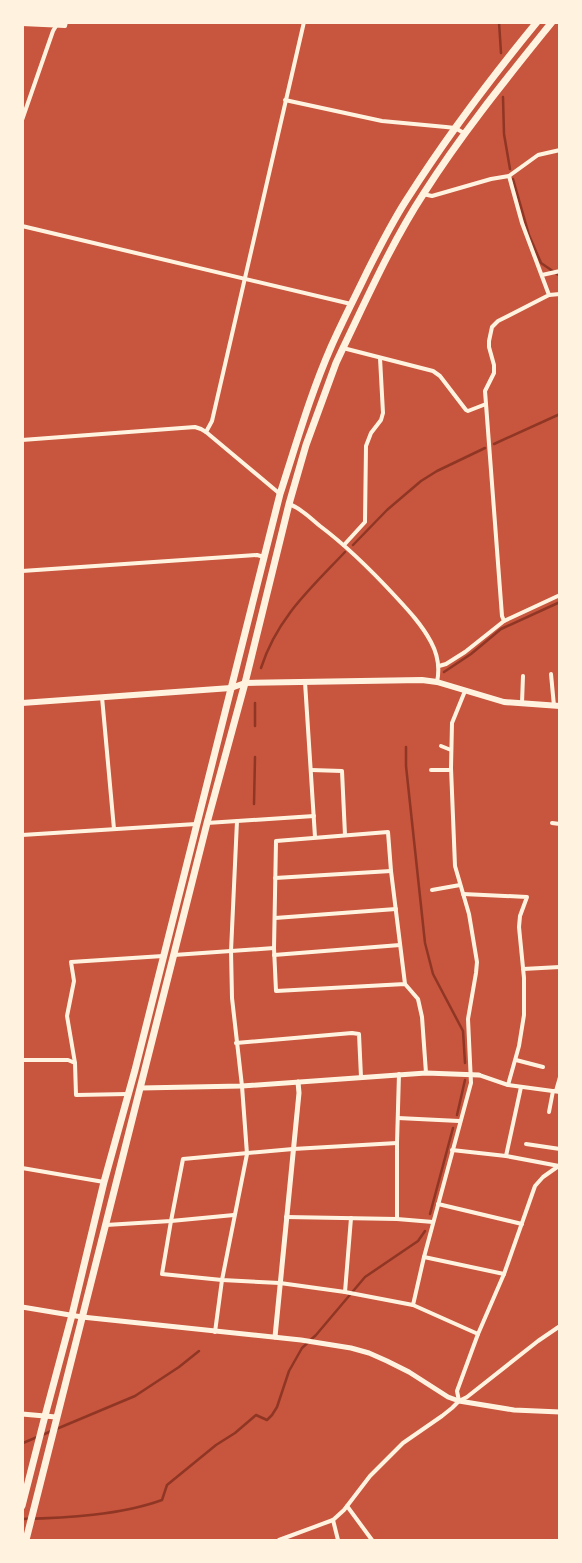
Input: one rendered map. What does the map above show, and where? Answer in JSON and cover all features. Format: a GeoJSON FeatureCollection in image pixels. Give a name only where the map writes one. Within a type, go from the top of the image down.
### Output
{"type":"FeatureCollection","features":[{"type":"Feature","properties":{"kind":"highway"},"geometry":{"type":"LineString","coordinates":[[22,1506],[280,494],[307,410],[331,348],[386,234],[408,196],[498,70],[537,22]]}},
{"type":"Feature","properties":{"kind":"highway"},"geometry":{"type":"LineString","coordinates":[[26,1540],[207,823],[245,684],[289,504],[306,445],[336,363],[391,249],[423,194],[464,133],[502,82],[552,22]]}},
{"type":"Feature","properties":{"kind":"main road"},"geometry":{"type":"LineString","coordinates":[[22,703],[231,688],[245,684],[405,679],[437,682],[504,702],[557,706]]}},
{"type":"Feature","properties":{"kind":"street"},"geometry":{"type":"LineString","coordinates":[[22,24],[65,26],[66,22]]}},
{"type":"Feature","properties":{"kind":"street"},"geometry":{"type":"LineString","coordinates":[[206,432],[212,421],[304,22]]}},
{"type":"Feature","properties":{"kind":"street"},"geometry":{"type":"LineString","coordinates":[[22,120],[56,26]]}},
{"type":"Feature","properties":{"kind":"street"},"geometry":{"type":"LineString","coordinates":[[285,100],[382,121],[455,128],[464,133]]}},
{"type":"Feature","properties":{"kind":"street"},"geometry":{"type":"LineString","coordinates":[[423,194],[432,196],[491,179],[509,176],[538,155],[560,150]]}},
{"type":"Feature","properties":{"kind":"street"},"geometry":{"type":"LineString","coordinates":[[509,176],[522,223],[549,295]]}},
{"type":"Feature","properties":{"kind":"street"},"geometry":{"type":"LineString","coordinates":[[22,226],[352,304]]}},
{"type":"Feature","properties":{"kind":"street"},"geometry":{"type":"LineString","coordinates":[[542,275],[560,271]]}},
{"type":"Feature","properties":{"kind":"street"},"geometry":{"type":"LineString","coordinates":[[504,621],[502,616],[485,391],[494,373],[494,365],[489,347],[492,327],[498,321],[549,295],[560,294]]}},
{"type":"Feature","properties":{"kind":"street"},"geometry":{"type":"LineString","coordinates":[[343,348],[433,371],[440,376],[468,411],[486,404]]}},
{"type":"Feature","properties":{"kind":"street"},"geometry":{"type":"LineString","coordinates":[[344,545],[365,522],[366,446],[371,433],[381,420],[383,413],[380,358]]}},
{"type":"Feature","properties":{"kind":"street"},"geometry":{"type":"LineString","coordinates":[[22,440],[201,428],[280,494]]}},
{"type":"Feature","properties":{"kind":"street"},"geometry":{"type":"LineString","coordinates":[[289,504],[298,508],[344,545],[376,575],[418,622],[432,643],[439,666],[437,682]]}},
{"type":"Feature","properties":{"kind":"street"},"geometry":{"type":"LineString","coordinates":[[22,571],[257,555],[265,557]]}},
{"type":"Feature","properties":{"kind":"street"},"geometry":{"type":"LineString","coordinates":[[439,666],[446,664],[465,652],[504,621],[560,595]]}},
{"type":"Feature","properties":{"kind":"street"},"geometry":{"type":"LineString","coordinates":[[551,674],[557,706]]}},
{"type":"Feature","properties":{"kind":"street"},"geometry":{"type":"LineString","coordinates":[[522,704],[523,676]]}},
{"type":"Feature","properties":{"kind":"street"},"geometry":{"type":"LineString","coordinates":[[305,682],[316,837]]}},
{"type":"Feature","properties":{"kind":"street"},"geometry":{"type":"LineString","coordinates":[[413,1305],[459,1122],[471,1083],[468,1020],[477,962],[469,914],[455,866],[451,770],[452,724],[465,691]]}},
{"type":"Feature","properties":{"kind":"street"},"geometry":{"type":"LineString","coordinates":[[102,697],[114,829]]}},
{"type":"Feature","properties":{"kind":"street"},"geometry":{"type":"LineString","coordinates":[[441,746],[451,750]]}},
{"type":"Feature","properties":{"kind":"street"},"geometry":{"type":"LineString","coordinates":[[311,770],[342,771],[345,835]]}},
{"type":"Feature","properties":{"kind":"street"},"geometry":{"type":"LineString","coordinates":[[431,770],[451,770]]}},
{"type":"Feature","properties":{"kind":"street"},"geometry":{"type":"LineString","coordinates":[[207,823],[314,816]]}},
{"type":"Feature","properties":{"kind":"street"},"geometry":{"type":"LineString","coordinates":[[215,1332],[222,1280],[247,1154],[242,1086],[232,998],[231,951],[237,821]]}},
{"type":"Feature","properties":{"kind":"street"},"geometry":{"type":"LineString","coordinates":[[552,823],[560,824]]}},
{"type":"Feature","properties":{"kind":"street"},"geometry":{"type":"LineString","coordinates":[[22,836],[196,824]]}},
{"type":"Feature","properties":{"kind":"street"},"geometry":{"type":"LineString","coordinates":[[406,984],[276,991],[274,948],[276,841],[388,832],[391,871],[406,984],[418,999],[422,1017],[426,1073]]}},
{"type":"Feature","properties":{"kind":"street"},"geometry":{"type":"LineString","coordinates":[[275,878],[391,871]]}},
{"type":"Feature","properties":{"kind":"street"},"geometry":{"type":"LineString","coordinates":[[432,890],[460,885]]}},
{"type":"Feature","properties":{"kind":"street"},"geometry":{"type":"LineString","coordinates":[[463,894],[528,897],[520,916],[519,927],[523,969],[524,1015],[516,1060],[508,1085]]}},
{"type":"Feature","properties":{"kind":"street"},"geometry":{"type":"LineString","coordinates":[[275,918],[396,908]]}},
{"type":"Feature","properties":{"kind":"street"},"geometry":{"type":"LineString","coordinates":[[274,955],[400,945]]}},
{"type":"Feature","properties":{"kind":"street"},"geometry":{"type":"LineString","coordinates":[[174,955],[274,948]]}},
{"type":"Feature","properties":{"kind":"street"},"geometry":{"type":"LineString","coordinates":[[128,1094],[76,1095],[75,1063],[67,1016],[74,980],[71,962],[163,956]]}},
{"type":"Feature","properties":{"kind":"street"},"geometry":{"type":"LineString","coordinates":[[523,969],[560,967]]}},
{"type":"Feature","properties":{"kind":"street"},"geometry":{"type":"LineString","coordinates":[[236,1043],[352,1033],[359,1034],[361,1077]]}},
{"type":"Feature","properties":{"kind":"street"},"geometry":{"type":"LineString","coordinates":[[22,1060],[68,1060],[75,1063]]}},
{"type":"Feature","properties":{"kind":"street"},"geometry":{"type":"LineString","coordinates":[[516,1060],[543,1067]]}},
{"type":"Feature","properties":{"kind":"street"},"geometry":{"type":"LineString","coordinates":[[141,1088],[242,1086],[426,1073],[479,1075],[508,1085],[556,1092]]}},
{"type":"Feature","properties":{"kind":"street"},"geometry":{"type":"LineString","coordinates":[[397,1219],[396,1142],[399,1074]]}},
{"type":"Feature","properties":{"kind":"street"},"geometry":{"type":"LineString","coordinates":[[549,1112],[560,1077]]}},
{"type":"Feature","properties":{"kind":"street"},"geometry":{"type":"LineString","coordinates":[[275,1337],[299,1093],[298,1082]]}},
{"type":"Feature","properties":{"kind":"street"},"geometry":{"type":"LineString","coordinates":[[506,1156],[521,1087]]}},
{"type":"Feature","properties":{"kind":"street"},"geometry":{"type":"LineString","coordinates":[[398,1118],[459,1122]]}},
{"type":"Feature","properties":{"kind":"street"},"geometry":{"type":"LineString","coordinates":[[396,1142],[183,1160],[170,1221],[162,1274],[280,1283],[345,1292],[413,1305],[478,1334]]}},
{"type":"Feature","properties":{"kind":"street"},"geometry":{"type":"LineString","coordinates":[[526,1144],[560,1149]]}},
{"type":"Feature","properties":{"kind":"street"},"geometry":{"type":"LineString","coordinates":[[452,1150],[506,1156],[559,1165]]}},
{"type":"Feature","properties":{"kind":"street"},"geometry":{"type":"LineString","coordinates":[[458,1401],[457,1391],[478,1334],[504,1274],[535,1186],[543,1177],[559,1165]]}},
{"type":"Feature","properties":{"kind":"street"},"geometry":{"type":"LineString","coordinates":[[22,1168],[104,1182]]}},
{"type":"Feature","properties":{"kind":"street"},"geometry":{"type":"LineString","coordinates":[[438,1204],[522,1224]]}},
{"type":"Feature","properties":{"kind":"street"},"geometry":{"type":"LineString","coordinates":[[106,1224],[170,1221],[234,1214]]}},
{"type":"Feature","properties":{"kind":"street"},"geometry":{"type":"LineString","coordinates":[[286,1218],[397,1219],[433,1222]]}},
{"type":"Feature","properties":{"kind":"street"},"geometry":{"type":"LineString","coordinates":[[345,1292],[352,1218]]}},
{"type":"Feature","properties":{"kind":"street"},"geometry":{"type":"LineString","coordinates":[[424,1257],[504,1274]]}},
{"type":"Feature","properties":{"kind":"street"},"geometry":{"type":"LineString","coordinates":[[22,1307],[82,1317],[325,1343],[369,1353],[409,1372],[448,1397],[458,1401],[514,1410],[560,1412]]}},
{"type":"Feature","properties":{"kind":"street"},"geometry":{"type":"LineString","coordinates":[[279,1540],[333,1520],[388,1456],[413,1435],[452,1408],[458,1401],[560,1326]]}},
{"type":"Feature","properties":{"kind":"street"},"geometry":{"type":"LineString","coordinates":[[22,1414],[56,1417]]}},
{"type":"Feature","properties":{"kind":"street"},"geometry":{"type":"LineString","coordinates":[[347,1506],[372,1540]]}},
{"type":"Feature","properties":{"kind":"street"},"geometry":{"type":"LineString","coordinates":[[333,1520],[338,1540]]}},
{"type":"Feature","properties":{"kind":"waterway"},"geometry":{"type":"LineString","coordinates":[[499,22],[501,53]]}},
{"type":"Feature","properties":{"kind":"waterway"},"geometry":{"type":"LineString","coordinates":[[503,97],[504,134],[510,169]]}},
{"type":"Feature","properties":{"kind":"waterway"},"geometry":{"type":"LineString","coordinates":[[513,179],[529,235],[541,263],[560,276]]}},
{"type":"Feature","properties":{"kind":"waterway"},"geometry":{"type":"LineString","coordinates":[[494,444],[560,414]]}},
{"type":"Feature","properties":{"kind":"waterway"},"geometry":{"type":"LineString","coordinates":[[353,545],[387,510],[421,481],[437,471],[485,448]]}},
{"type":"Feature","properties":{"kind":"waterway"},"geometry":{"type":"LineString","coordinates":[[261,668],[268,650],[285,619],[307,592],[345,552]]}},
{"type":"Feature","properties":{"kind":"waterway"},"geometry":{"type":"LineString","coordinates":[[444,672],[471,654],[501,629],[560,602]]}},
{"type":"Feature","properties":{"kind":"waterway"},"geometry":{"type":"LineString","coordinates":[[255,703],[255,726]]}},
{"type":"Feature","properties":{"kind":"waterway"},"geometry":{"type":"LineString","coordinates":[[406,747],[406,766],[425,943],[433,974],[463,1031],[465,1063]]}},
{"type":"Feature","properties":{"kind":"waterway"},"geometry":{"type":"LineString","coordinates":[[254,804],[255,757]]}},
{"type":"Feature","properties":{"kind":"waterway"},"geometry":{"type":"LineString","coordinates":[[457,1115],[465,1080]]}},
{"type":"Feature","properties":{"kind":"waterway"},"geometry":{"type":"LineString","coordinates":[[430,1214],[453,1128]]}},
{"type":"Feature","properties":{"kind":"waterway"},"geometry":{"type":"LineString","coordinates":[[22,1519],[75,1517],[129,1509],[162,1500],[167,1485],[216,1445],[235,1433],[256,1415],[267,1420],[272,1415],[277,1407],[289,1371],[302,1348],[316,1335],[365,1277],[418,1241],[425,1231]]}},
{"type":"Feature","properties":{"kind":"waterway"},"geometry":{"type":"LineString","coordinates":[[22,1445],[135,1396],[179,1367],[199,1351]]}}]}
